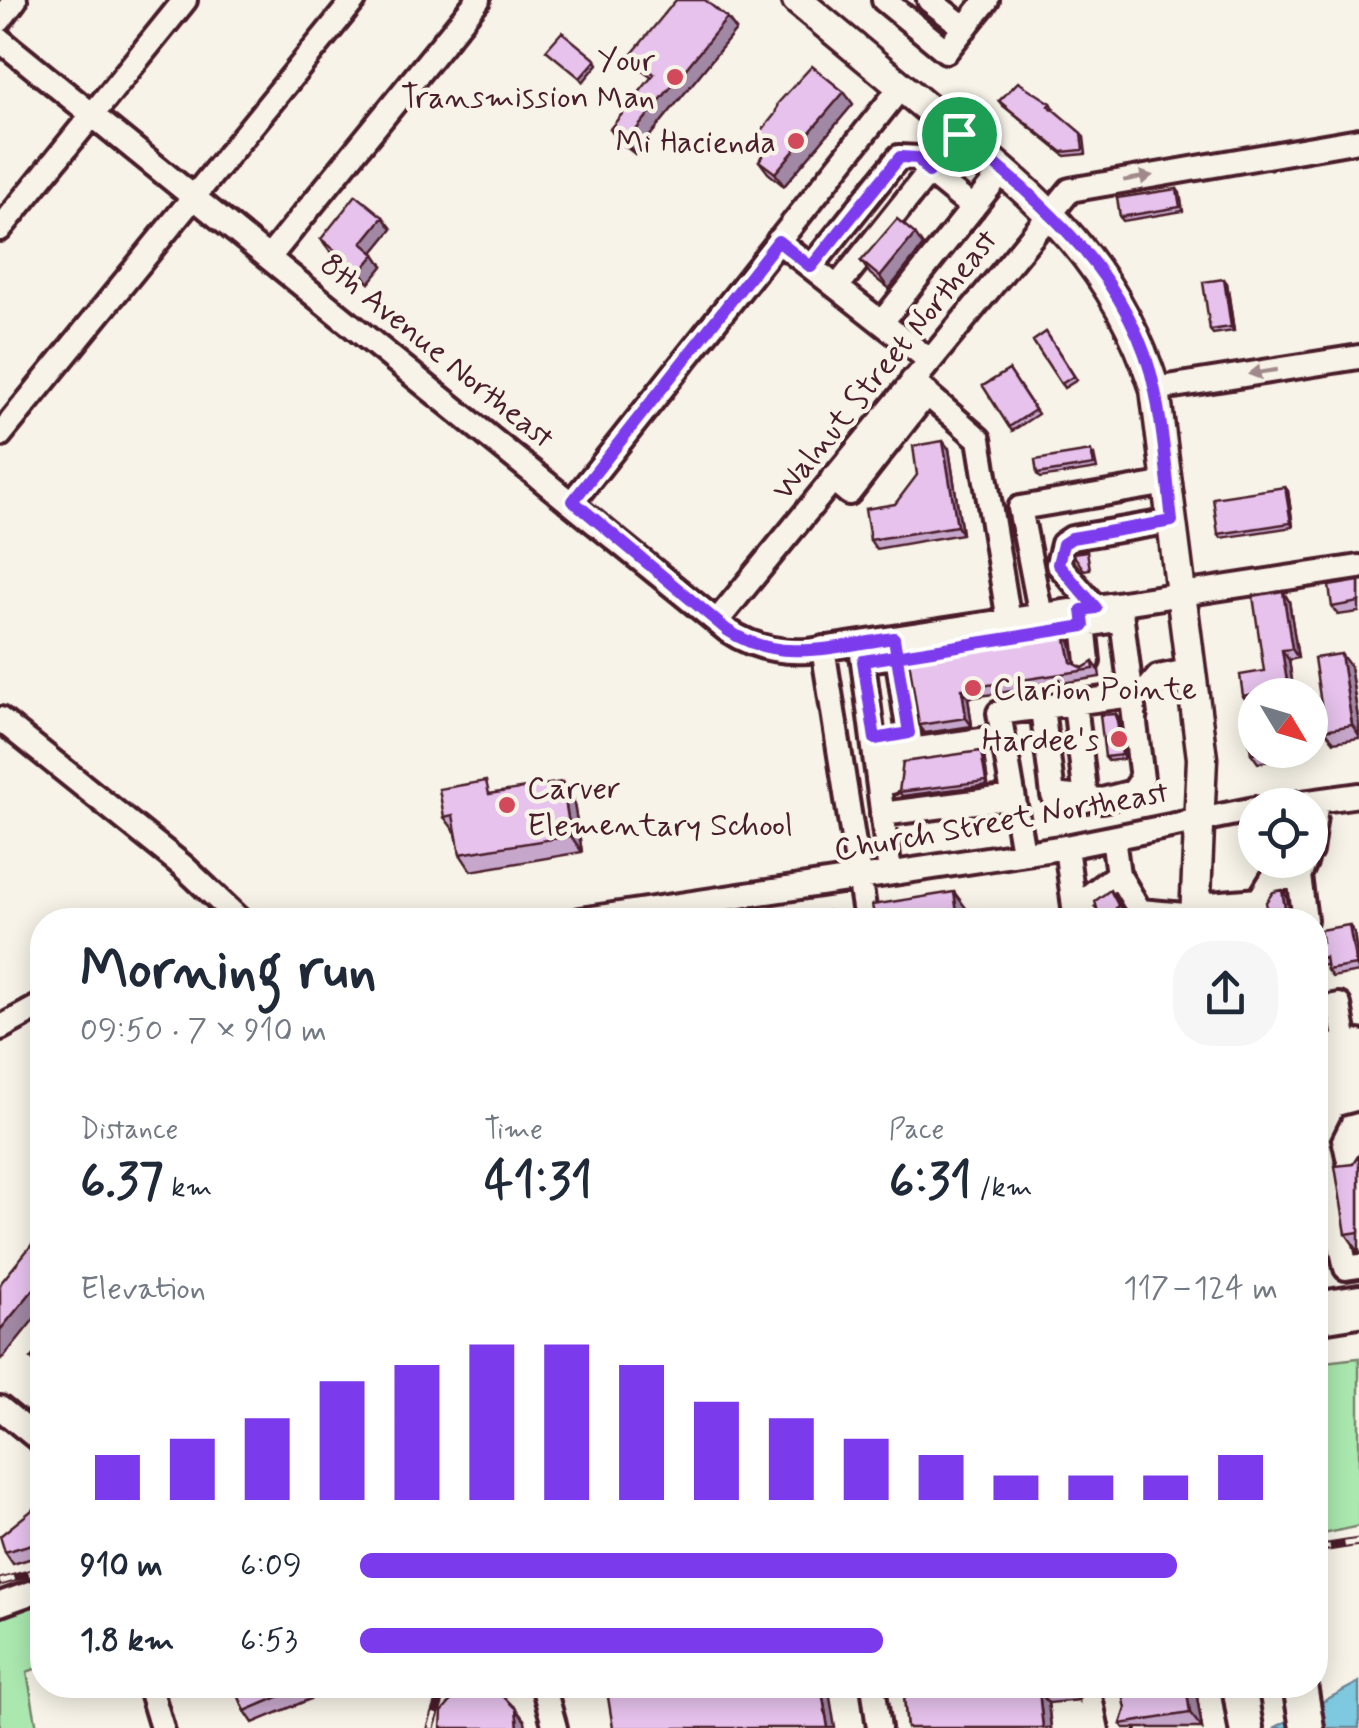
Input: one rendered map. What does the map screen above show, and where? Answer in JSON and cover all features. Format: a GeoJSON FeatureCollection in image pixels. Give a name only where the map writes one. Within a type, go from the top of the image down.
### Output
{"type":"FeatureCollection","features":[{"type":"Feature","properties":{"kind":"highway"},"geometry":{"type":"LineString","coordinates":[[1241,1698],[1246,1728]]}},
{"type":"Feature","properties":{"kind":"highway"},"geometry":{"type":"LineString","coordinates":[[1302,1698],[1307,1728]]}},
{"type":"Feature","properties":{"kind":"main road"},"geometry":{"type":"LineString","coordinates":[[797,0],[1050,211],[1112,290],[1155,389],[1168,483],[1193,670],[1202,816],[1196,908]]}},
{"type":"Feature","properties":{"kind":"street"},"geometry":{"type":"LineString","coordinates":[[0,20],[16,0]]}},
{"type":"Feature","properties":{"kind":"street"},"geometry":{"type":"LineString","coordinates":[[0,230],[186,0]]}},
{"type":"Feature","properties":{"kind":"street"},"geometry":{"type":"LineString","coordinates":[[0,436],[354,0]]}},
{"type":"Feature","properties":{"kind":"street"},"geometry":{"type":"LineString","coordinates":[[271,255],[478,0]]}},
{"type":"Feature","properties":{"kind":"street"},"geometry":{"type":"LineString","coordinates":[[884,0],[946,51],[987,0]]}},
{"type":"Feature","properties":{"kind":"street"},"geometry":{"type":"LineString","coordinates":[[930,0],[965,28]]}},
{"type":"Feature","properties":{"kind":"street","name":"8th Avenue Northeast"},"geometry":{"type":"LineString","coordinates":[[0,40],[191,197],[271,255],[716,621],[763,648],[862,652],[896,647]]}},
{"type":"Feature","properties":{"kind":"street"},"geometry":{"type":"LineString","coordinates":[[573,501],[901,87]]}},
{"type":"Feature","properties":{"kind":"street"},"geometry":{"type":"LineString","coordinates":[[837,287],[959,134]]}},
{"type":"Feature","properties":{"kind":"street","name":"Walnut Street Northeast"},"geometry":{"type":"LineString","coordinates":[[716,621],[832,479],[920,387],[929,360],[1070,190],[1359,140]]}},
{"type":"Feature","properties":{"kind":"street"},"geometry":{"type":"LineString","coordinates":[[811,267],[900,157],[918,158],[973,208]]}},
{"type":"Feature","properties":{"kind":"street"},"geometry":{"type":"LineString","coordinates":[[882,322],[1003,170]]}},
{"type":"Feature","properties":{"kind":"street"},"geometry":{"type":"LineString","coordinates":[[778,241],[929,360]]}},
{"type":"Feature","properties":{"kind":"street"},"geometry":{"type":"LineString","coordinates":[[1155,389],[1359,358]]}},
{"type":"Feature","properties":{"kind":"street"},"geometry":{"type":"LineString","coordinates":[[920,387],[979,438],[985,455],[1010,620]]}},
{"type":"Feature","properties":{"kind":"street"},"geometry":{"type":"LineString","coordinates":[[1041,616],[1020,508],[1168,483]]}},
{"type":"Feature","properties":{"kind":"street"},"geometry":{"type":"LineString","coordinates":[[1086,800],[1087,615],[1058,564],[1063,544],[1072,538],[1172,521]]}},
{"type":"Feature","properties":{"kind":"street"},"geometry":{"type":"LineString","coordinates":[[896,647],[1010,620],[1121,612],[1182,595],[1359,567]]}},
{"type":"Feature","properties":{"kind":"street"},"geometry":{"type":"LineString","coordinates":[[1042,708],[1053,795],[1086,800],[1133,792],[1142,779],[1121,612]]}},
{"type":"Feature","properties":{"kind":"street"},"geometry":{"type":"LineString","coordinates":[[896,647],[1087,615]]}},
{"type":"Feature","properties":{"kind":"street"},"geometry":{"type":"LineString","coordinates":[[896,647],[910,741]]}},
{"type":"Feature","properties":{"kind":"street"},"geometry":{"type":"LineString","coordinates":[[823,648],[864,908]]}},
{"type":"Feature","properties":{"kind":"street"},"geometry":{"type":"LineString","coordinates":[[862,652],[889,814]]}},
{"type":"Feature","properties":{"kind":"street"},"geometry":{"type":"LineString","coordinates":[[1023,852],[999,714],[1042,708],[1086,686],[1132,695],[1147,690],[1158,677],[1193,670]]}},
{"type":"Feature","properties":{"kind":"street"},"geometry":{"type":"LineString","coordinates":[[0,719],[182,866],[227,908]]}},
{"type":"Feature","properties":{"kind":"street"},"geometry":{"type":"LineString","coordinates":[[875,739],[1003,737]]}},
{"type":"Feature","properties":{"kind":"street"},"geometry":{"type":"LineString","coordinates":[[890,874],[890,755],[910,741]]}},
{"type":"Feature","properties":{"kind":"street"},"geometry":{"type":"LineString","coordinates":[[1328,799],[1359,795]]}},
{"type":"Feature","properties":{"kind":"street"},"geometry":{"type":"LineString","coordinates":[[889,814],[1013,797]]}},
{"type":"Feature","properties":{"kind":"street","name":"Church Street Northeast"},"geometry":{"type":"LineString","coordinates":[[660,908],[1066,847],[1238,811]]}},
{"type":"Feature","properties":{"kind":"street"},"geometry":{"type":"LineString","coordinates":[[1113,838],[1118,874],[1133,908]]}},
{"type":"Feature","properties":{"kind":"street"},"geometry":{"type":"LineString","coordinates":[[1066,847],[1086,906],[1118,874]]}},
{"type":"Feature","properties":{"kind":"street"},"geometry":{"type":"LineString","coordinates":[[1261,908],[1269,878]]}},
{"type":"Feature","properties":{"kind":"street"},"geometry":{"type":"LineString","coordinates":[[1300,908],[1302,878]]}},
{"type":"Feature","properties":{"kind":"street"},"geometry":{"type":"LineString","coordinates":[[1328,1004],[1339,1005],[1339,1054]]}},
{"type":"Feature","properties":{"kind":"street"},"geometry":{"type":"LineString","coordinates":[[0,1028],[30,1012]]}},
{"type":"Feature","properties":{"kind":"street"},"geometry":{"type":"LineString","coordinates":[[1328,1117],[1334,1105],[1359,1098]]}},
{"type":"Feature","properties":{"kind":"street"},"geometry":{"type":"LineString","coordinates":[[1328,1187],[1346,1268],[1359,1266]]}},
{"type":"Feature","properties":{"kind":"street"},"geometry":{"type":"LineString","coordinates":[[1328,1302],[1359,1297]]}},
{"type":"Feature","properties":{"kind":"street"},"geometry":{"type":"LineString","coordinates":[[1328,1320],[1359,1315]]}},
{"type":"Feature","properties":{"kind":"street"},"geometry":{"type":"LineString","coordinates":[[0,1408],[30,1432]]}},
{"type":"Feature","properties":{"kind":"street"},"geometry":{"type":"LineString","coordinates":[[0,1604],[30,1593]]}},
{"type":"Feature","properties":{"kind":"street"},"geometry":{"type":"LineString","coordinates":[[153,1698],[162,1728]]}},
{"type":"Feature","properties":{"kind":"street"},"geometry":{"type":"LineString","coordinates":[[547,1698],[555,1728]]}},
{"type":"Feature","properties":{"kind":"street"},"geometry":{"type":"LineString","coordinates":[[875,1698],[879,1728]]}},
{"type":"Feature","properties":{"kind":"street"},"geometry":{"type":"LineString","coordinates":[[1117,1698],[1123,1728]]}},
{"type":"Feature","properties":{"kind":"green space"},"geometry":{"type":"Polygon","coordinates":[[[1359,1358],[1359,1526],[1328,1533],[1328,1362],[1359,1358]]]}},
{"type":"Feature","properties":{"kind":"green space"},"geometry":{"type":"Polygon","coordinates":[[[30,1605],[27,1672],[37,1728],[0,1728],[0,1619],[30,1605]]]}},
{"type":"Feature","properties":{"kind":"water"},"geometry":{"type":"Polygon","coordinates":[[[1359,1682],[1359,1728],[1274,1728],[1359,1682]]]}},
{"type":"Feature","properties":{"kind":"building"},"geometry":{"type":"Polygon","coordinates":[[[676,0],[705,0],[727,18],[626,142],[610,129],[654,74],[631,55],[676,0]]]}},
{"type":"Feature","properties":{"kind":"building"},"geometry":{"type":"Polygon","coordinates":[[[562,32],[596,60],[580,78],[546,50],[562,32]]]}},
{"type":"Feature","properties":{"kind":"building","name":"Mi Hacienda"},"geometry":{"type":"Polygon","coordinates":[[[812,66],[844,92],[775,173],[759,161],[764,153],[752,143],[775,114],[778,103],[812,66]]]}},
{"type":"Feature","properties":{"kind":"building"},"geometry":{"type":"Polygon","coordinates":[[[1018,82],[1051,103],[1049,106],[1081,133],[1083,150],[1062,152],[999,101],[1018,82]]]}},
{"type":"Feature","properties":{"kind":"building"},"geometry":{"type":"Polygon","coordinates":[[[1177,189],[1180,207],[1120,217],[1117,198],[1177,189]]]}},
{"type":"Feature","properties":{"kind":"building"},"geometry":{"type":"Polygon","coordinates":[[[356,195],[383,217],[362,243],[375,254],[361,271],[321,239],[356,195]]]}},
{"type":"Feature","properties":{"kind":"building"},"geometry":{"type":"Polygon","coordinates":[[[897,219],[915,234],[880,277],[861,261],[897,219]]]}},
{"type":"Feature","properties":{"kind":"building"},"geometry":{"type":"Polygon","coordinates":[[[1224,279],[1231,327],[1210,330],[1203,282],[1224,279]]]}},
{"type":"Feature","properties":{"kind":"building"},"geometry":{"type":"Polygon","coordinates":[[[1046,332],[1074,376],[1061,384],[1033,341],[1046,332]]]}},
{"type":"Feature","properties":{"kind":"building"},"geometry":{"type":"Polygon","coordinates":[[[1009,370],[1035,410],[1009,427],[983,386],[1009,370]]]}},
{"type":"Feature","properties":{"kind":"building"},"geometry":{"type":"Polygon","coordinates":[[[943,441],[957,526],[870,540],[865,509],[895,504],[917,475],[913,446],[943,441]]]}},
{"type":"Feature","properties":{"kind":"building"},"geometry":{"type":"Polygon","coordinates":[[[1091,451],[1094,465],[1037,474],[1035,460],[1091,451]]]}},
{"type":"Feature","properties":{"kind":"building"},"geometry":{"type":"Polygon","coordinates":[[[1285,487],[1291,523],[1218,534],[1213,498],[1285,487]]]}},
{"type":"Feature","properties":{"kind":"building"},"geometry":{"type":"Polygon","coordinates":[[[1087,551],[1090,569],[1084,570],[1072,553],[1087,551]]]}},
{"type":"Feature","properties":{"kind":"building"},"geometry":{"type":"Polygon","coordinates":[[[1359,581],[1359,602],[1332,607],[1329,586],[1359,581]]]}},
{"type":"Feature","properties":{"kind":"building"},"geometry":{"type":"Polygon","coordinates":[[[1283,591],[1292,649],[1282,650],[1286,678],[1240,678],[1264,671],[1253,596],[1283,591]]]}},
{"type":"Feature","properties":{"kind":"building","name":"Clarion Pointe"},"geometry":{"type":"Polygon","coordinates":[[[1065,634],[1071,662],[1083,668],[1093,662],[1094,669],[962,689],[966,718],[919,725],[909,660],[1065,634]]]}},
{"type":"Feature","properties":{"kind":"building"},"geometry":{"type":"Polygon","coordinates":[[[1341,654],[1352,725],[1328,729],[1328,678],[1317,678],[1314,658],[1341,654]]]}},
{"type":"Feature","properties":{"kind":"building"},"geometry":{"type":"Polygon","coordinates":[[[1116,714],[1122,755],[1105,757],[1100,715],[1116,714]]]}},
{"type":"Feature","properties":{"kind":"building"},"geometry":{"type":"Polygon","coordinates":[[[981,751],[986,781],[899,792],[903,762],[981,751]]]}},
{"type":"Feature","properties":{"kind":"building"},"geometry":{"type":"Polygon","coordinates":[[[486,781],[489,794],[562,782],[571,836],[460,854],[453,815],[444,817],[439,789],[486,781]]]}},
{"type":"Feature","properties":{"kind":"building"},"geometry":{"type":"Polygon","coordinates":[[[1110,890],[1118,905],[1097,908],[1095,901],[1110,890]]]}},
{"type":"Feature","properties":{"kind":"building"},"geometry":{"type":"Polygon","coordinates":[[[1282,890],[1285,908],[1267,908],[1266,902],[1273,892],[1282,890]]]}},
{"type":"Feature","properties":{"kind":"building"},"geometry":{"type":"Polygon","coordinates":[[[954,892],[956,908],[873,908],[872,905],[954,892]]]}},
{"type":"Feature","properties":{"kind":"building"},"geometry":{"type":"Polygon","coordinates":[[[1349,925],[1356,965],[1328,970],[1328,929],[1349,925]]]}},
{"type":"Feature","properties":{"kind":"building"},"geometry":{"type":"Polygon","coordinates":[[[1359,1155],[1359,1232],[1346,1234],[1335,1166],[1353,1164],[1359,1155]]]}},
{"type":"Feature","properties":{"kind":"building"},"geometry":{"type":"Polygon","coordinates":[[[30,1247],[30,1294],[0,1330],[0,1284],[30,1247]]]}},
{"type":"Feature","properties":{"kind":"building"},"geometry":{"type":"Polygon","coordinates":[[[30,1512],[30,1545],[5,1552],[0,1536],[30,1512]]]}},
{"type":"Feature","properties":{"kind":"building"},"geometry":{"type":"Polygon","coordinates":[[[240,1698],[276,1698],[245,1711],[240,1698]]]}},
{"type":"Feature","properties":{"kind":"building"},"geometry":{"type":"Polygon","coordinates":[[[454,1698],[505,1698],[516,1709],[518,1728],[441,1728],[442,1712],[454,1698]]]}},
{"type":"Feature","properties":{"kind":"building"},"geometry":{"type":"Polygon","coordinates":[[[608,1698],[823,1698],[828,1728],[613,1728],[608,1698]]]}},
{"type":"Feature","properties":{"kind":"building"},"geometry":{"type":"Polygon","coordinates":[[[904,1698],[1040,1698],[1043,1728],[907,1728],[904,1698]]]}},
{"type":"Feature","properties":{"kind":"building"},"geometry":{"type":"Polygon","coordinates":[[[1124,1698],[1188,1698],[1190,1713],[1121,1724],[1126,1709],[1124,1698]]]}},
{"type":"Feature","properties":{"kind":"railway"},"geometry":{"type":"LineString","coordinates":[[1328,1547],[1359,1542]]}},
{"type":"Feature","properties":{"kind":"railway"},"geometry":{"type":"LineString","coordinates":[[0,1582],[30,1573]]}},
{"type":"Feature","properties":{"kind":"railway"},"geometry":{"type":"LineString","coordinates":[[431,1728],[441,1698]]}},
{"type":"Feature","properties":{"kind":"place","name":"Your Transmission Man"},"geometry":{"type":"Point","coordinates":[675,77]}},
{"type":"Feature","properties":{"kind":"place","name":"Mi Hacienda"},"geometry":{"type":"Point","coordinates":[796,141]}},
{"type":"Feature","properties":{"kind":"place","name":"Clarion Pointe"},"geometry":{"type":"Point","coordinates":[973,688]}},
{"type":"Feature","properties":{"kind":"place","name":"Hardee's"},"geometry":{"type":"Point","coordinates":[1119,739]}},
{"type":"Feature","properties":{"kind":"place","name":"Carver Elementary School"},"geometry":{"type":"Point","coordinates":[507,805]}},
{"type":"Feature","properties":{"kind":"route"},"geometry":{"type":"LineString","coordinates":[[959,134],[929,172],[918,158],[909,154],[900,157],[811,267],[778,241],[573,501],[727,630],[750,643],[792,652],[894,638],[898,656],[909,733],[875,739],[863,661],[898,656],[1084,626],[1082,610],[1096,608],[1058,564],[1057,553],[1063,544],[1072,538],[1172,521],[1155,389],[1125,313],[1098,268],[1068,230],[1028,190],[959,134]]}}]}
